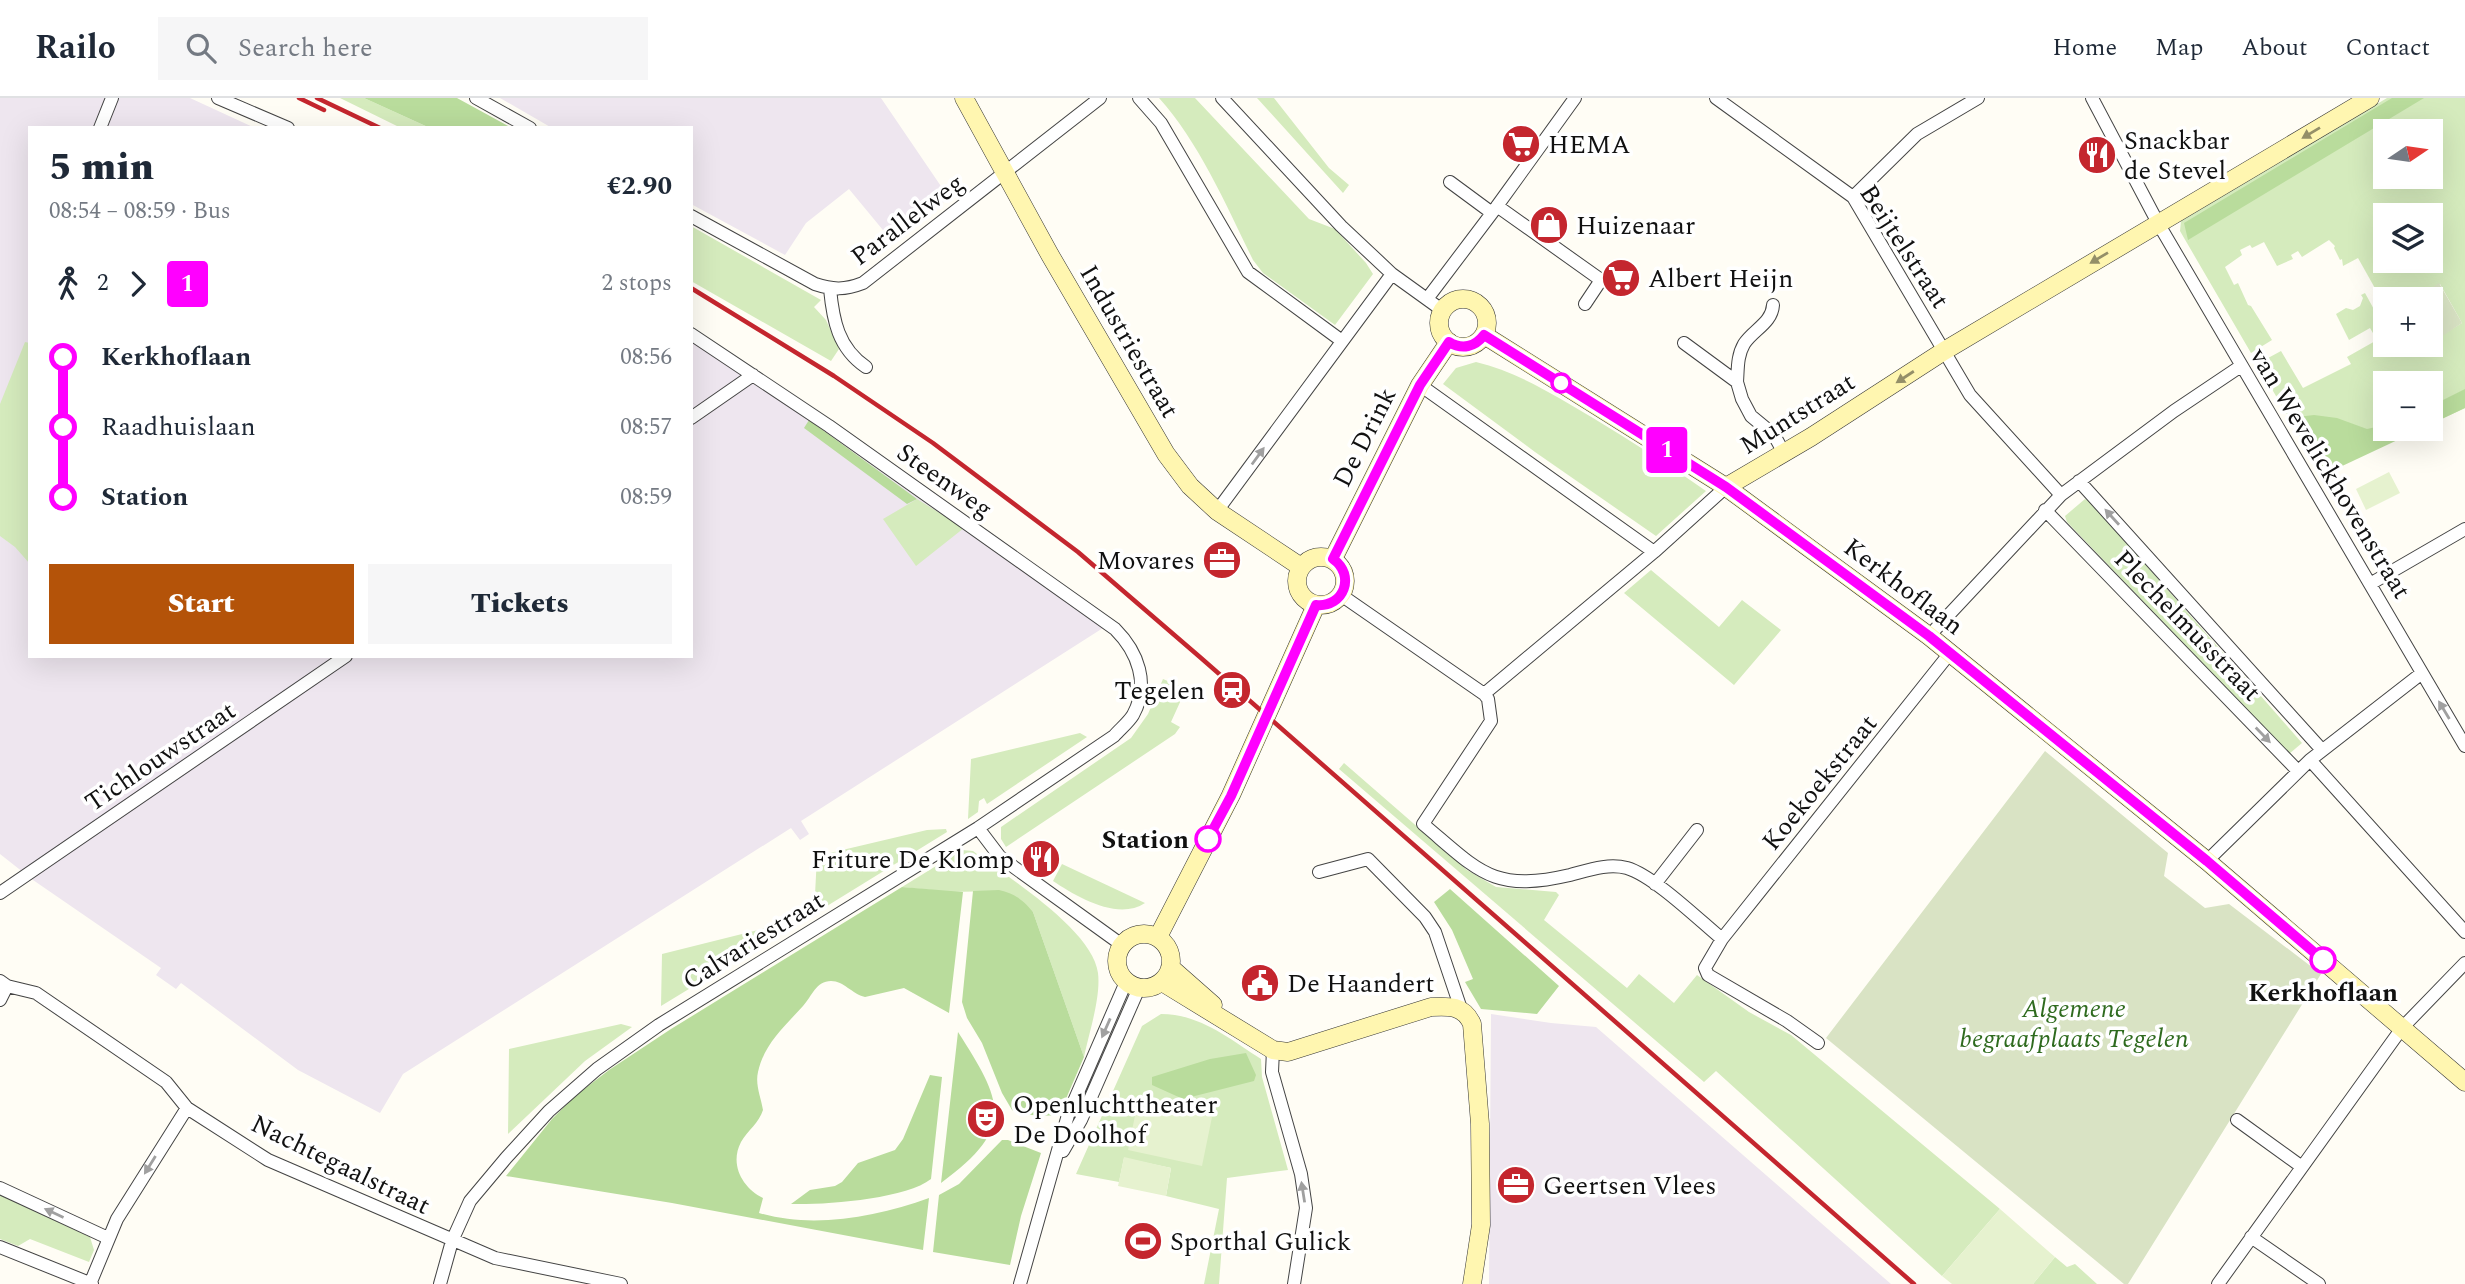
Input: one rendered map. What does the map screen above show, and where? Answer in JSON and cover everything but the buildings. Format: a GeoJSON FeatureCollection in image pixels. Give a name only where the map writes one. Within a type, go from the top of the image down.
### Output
{"type":"FeatureCollection","features":[{"type":"Feature","properties":{"kind":"street"},"geometry":{"type":"LineString","coordinates":[[101,126],[112,98]]}},
{"type":"Feature","properties":{"kind":"street"},"geometry":{"type":"LineString","coordinates":[[218,98],[283,126]]}},
{"type":"Feature","properties":{"kind":"street"},"geometry":{"type":"LineString","coordinates":[[476,98],[526,126]]}},
{"type":"Feature","properties":{"kind":"street","name":"Industriestraat"},"geometry":{"type":"LineString","coordinates":[[964,98],[1050,255],[1166,454],[1190,486],[1217,511],[1301,567]]}},
{"type":"Feature","properties":{"kind":"street","name":"Parallelweg"},"geometry":{"type":"LineString","coordinates":[[693,217],[815,284],[830,289],[846,289],[863,283],[1100,98]]}},
{"type":"Feature","properties":{"kind":"street"},"geometry":{"type":"LineString","coordinates":[[1139,98],[1161,123],[1248,272],[1342,341]]}},
{"type":"Feature","properties":{"kind":"street"},"geometry":{"type":"LineString","coordinates":[[1222,98],[1341,226],[1392,274],[1442,310]]}},
{"type":"Feature","properties":{"kind":"street"},"geometry":{"type":"LineString","coordinates":[[1427,299],[1575,98]]}},
{"type":"Feature","properties":{"kind":"street","name":"Beijtelstraat"},"geometry":{"type":"LineString","coordinates":[[1716,98],[1853,197],[1944,351]]}},
{"type":"Feature","properties":{"kind":"street"},"geometry":{"type":"LineString","coordinates":[[1853,197],[1917,134],[1978,98]]}},
{"type":"Feature","properties":{"kind":"street","name":"van Wevelickhovenstraat"},"geometry":{"type":"LineString","coordinates":[[2092,98],[2158,223],[2465,746]]}},
{"type":"Feature","properties":{"kind":"street","name":"Muntstraat"},"geometry":{"type":"LineString","coordinates":[[1484,694],[1654,552],[1726,487],[1944,351],[2370,98]]}},
{"type":"Feature","properties":{"kind":"street"},"geometry":{"type":"LineString","coordinates":[[1450,183],[1495,209],[1601,280],[1585,304]]}},
{"type":"Feature","properties":{"kind":"street"},"geometry":{"type":"LineString","coordinates":[[1217,511],[1392,274]]}},
{"type":"Feature","properties":{"kind":"street","name":"Parallelweg"},"geometry":{"type":"LineString","coordinates":[[830,289],[833,319],[840,340],[854,359],[866,367]]}},
{"type":"Feature","properties":{"kind":"street"},"geometry":{"type":"LineString","coordinates":[[1459,299],[1476,302],[1486,314],[1484,335],[1479,341],[1466,347],[1449,342],[1439,328],[1442,310],[1459,299]]}},
{"type":"Feature","properties":{"kind":"street"},"geometry":{"type":"LineString","coordinates":[[1773,305],[1773,313],[1765,324],[1752,334],[1743,346],[1738,358],[1737,383],[1751,416],[1774,435],[1784,453]]}},
{"type":"Feature","properties":{"kind":"street","name":"Steenweg"},"geometry":{"type":"LineString","coordinates":[[693,335],[829,426],[1115,629],[1128,642],[1136,656],[1140,670],[1140,688]]}},
{"type":"Feature","properties":{"kind":"street","name":"Kerkhoflaan"},"geometry":{"type":"LineString","coordinates":[[1484,335],[1726,487],[1929,636],[2207,861],[2465,1082]]}},
{"type":"Feature","properties":{"kind":"street","name":"De Drink"},"geometry":{"type":"LineString","coordinates":[[1333,559],[1420,385],[1449,342]]}},
{"type":"Feature","properties":{"kind":"street"},"geometry":{"type":"LineString","coordinates":[[1684,343],[1737,383]]}},
{"type":"Feature","properties":{"kind":"street"},"geometry":{"type":"LineString","coordinates":[[1944,351],[1970,395],[2061,495]]}},
{"type":"Feature","properties":{"kind":"street"},"geometry":{"type":"LineString","coordinates":[[1929,636],[2061,495],[2174,411],[2241,366]]}},
{"type":"Feature","properties":{"kind":"street"},"geometry":{"type":"LineString","coordinates":[[693,417],[753,375]]}},
{"type":"Feature","properties":{"kind":"street"},"geometry":{"type":"LineString","coordinates":[[1420,385],[1654,552]]}},
{"type":"Feature","properties":{"kind":"street","name":"Plechelmusstraat"},"geometry":{"type":"LineString","coordinates":[[2079,481],[2322,750]]}},
{"type":"Feature","properties":{"kind":"street","name":"Plechelmusstraat"},"geometry":{"type":"LineString","coordinates":[[2045,510],[2298,771]]}},
{"type":"Feature","properties":{"kind":"street"},"geometry":{"type":"LineString","coordinates":[[2370,584],[2465,529]]}},
{"type":"Feature","properties":{"kind":"street"},"geometry":{"type":"LineString","coordinates":[[1315,557],[1333,559],[1345,574],[1346,581],[1341,595],[1329,604],[1316,605],[1304,599],[1298,589],[1297,579],[1301,567],[1315,557]]}},
{"type":"Feature","properties":{"kind":"street"},"geometry":{"type":"LineString","coordinates":[[1341,595],[1488,699],[1491,721],[1423,824],[1479,871],[1509,882],[1538,882],[1611,865],[1631,869],[1654,884],[1722,939]]}},
{"type":"Feature","properties":{"kind":"street"},"geometry":{"type":"LineString","coordinates":[[1158,937],[1231,796],[1316,605]]}},
{"type":"Feature","properties":{"kind":"street","name":"Koekoekstraat"},"geometry":{"type":"LineString","coordinates":[[1818,1043],[1787,1021],[1708,975],[1705,968],[1722,939],[1950,653]]}},
{"type":"Feature","properties":{"kind":"street","name":"Tichlouwstraat"},"geometry":{"type":"LineString","coordinates":[[0,893],[343,658]]}},
{"type":"Feature","properties":{"kind":"street"},"geometry":{"type":"LineString","coordinates":[[2207,861],[2310,760],[2422,673]]}},
{"type":"Feature","properties":{"kind":"street","name":"Calvariestraat"},"geometry":{"type":"LineString","coordinates":[[440,1284],[452,1241],[470,1201],[549,1111],[597,1069],[659,1025],[978,828],[1114,736],[1132,717],[1140,688]]}},
{"type":"Feature","properties":{"kind":"street"},"geometry":{"type":"LineString","coordinates":[[2310,760],[2465,932]]}},
{"type":"Feature","properties":{"kind":"street"},"geometry":{"type":"LineString","coordinates":[[978,828],[1000,858],[1122,945]]}},
{"type":"Feature","properties":{"kind":"street"},"geometry":{"type":"LineString","coordinates":[[1654,884],[1697,830]]}},
{"type":"Feature","properties":{"kind":"street"},"geometry":{"type":"LineString","coordinates":[[1319,872],[1368,859],[1425,917],[1435,932],[1461,1009]]}},
{"type":"Feature","properties":{"kind":"street"},"geometry":{"type":"LineString","coordinates":[[1138,934],[1158,937],[1170,950],[1167,975],[1152,988],[1133,985],[1119,973],[1117,956],[1122,945],[1138,934]]}},
{"type":"Feature","properties":{"kind":"street"},"geometry":{"type":"LineString","coordinates":[[2218,1284],[2402,1028],[2465,963]]}},
{"type":"Feature","properties":{"kind":"street"},"geometry":{"type":"LineString","coordinates":[[1167,975],[1245,1033],[1273,1050],[1288,1052],[1304,1049],[1431,1007],[1450,1006],[1461,1009],[1469,1016],[1472,1024],[1480,1124],[1480,1225],[1472,1284]]}},
{"type":"Feature","properties":{"kind":"street"},"geometry":{"type":"LineString","coordinates":[[0,1000],[4,983]]}},
{"type":"Feature","properties":{"kind":"street","name":"Nachtegaalstraat"},"geometry":{"type":"LineString","coordinates":[[4,983],[36,993],[166,1082],[187,1108],[268,1160],[495,1258],[621,1284]]}},
{"type":"Feature","properties":{"kind":"street"},"geometry":{"type":"LineString","coordinates":[[1020,1284],[1068,1115],[1133,985]]}},
{"type":"Feature","properties":{"kind":"street"},"geometry":{"type":"LineString","coordinates":[[1273,1050],[1272,1072],[1301,1174],[1306,1208],[1294,1284]]}},
{"type":"Feature","properties":{"kind":"street"},"geometry":{"type":"LineString","coordinates":[[0,1247],[91,1284],[117,1219],[187,1108]]}},
{"type":"Feature","properties":{"kind":"street"},"geometry":{"type":"LineString","coordinates":[[2237,1120],[2302,1167]]}},
{"type":"Feature","properties":{"kind":"street"},"geometry":{"type":"LineString","coordinates":[[0,1188],[108,1238]]}},
{"type":"Feature","properties":{"kind":"street"},"geometry":{"type":"LineString","coordinates":[[2251,1237],[2319,1284]]}},
{"type":"Feature","properties":{"kind":"shaded area"},"geometry":{"type":"Polygon","coordinates":[[[0,98],[190,98],[251,126],[28,126],[28,658],[693,658],[693,339],[1103,628],[801,821],[809,834],[800,840],[791,828],[403,1074],[380,1113],[298,1070],[181,983],[176,989],[156,975],[161,968],[33,880],[0,854],[0,98]]]}},
{"type":"Feature","properties":{"kind":"shaded area"},"geometry":{"type":"Polygon","coordinates":[[[500,98],[881,98],[949,198],[892,241],[849,189],[806,223],[785,255],[693,205],[693,126],[549,126],[500,98]]]}},
{"type":"Feature","properties":{"kind":"shaded area"},"geometry":{"type":"Polygon","coordinates":[[[1491,1014],[1596,1027],[1891,1284],[1489,1284],[1491,1014]]]}},
{"type":"Feature","properties":{"kind":"green space"},"geometry":{"type":"Polygon","coordinates":[[[340,98],[364,98],[426,126],[397,126],[340,98]]]}},
{"type":"Feature","properties":{"kind":"green space"},"geometry":{"type":"Polygon","coordinates":[[[364,98],[457,98],[508,126],[426,126],[364,98]]]}},
{"type":"Feature","properties":{"kind":"green space"},"geometry":{"type":"Polygon","coordinates":[[[1159,98],[1195,98],[1309,219],[1335,229],[1366,263],[1373,274],[1335,325],[1263,273],[1253,260],[1187,134],[1159,98]]]}},
{"type":"Feature","properties":{"kind":"green space"},"geometry":{"type":"Polygon","coordinates":[[[1257,98],[1274,98],[1329,168],[1349,185],[1343,193],[1257,98]]]}},
{"type":"Feature","properties":{"kind":"green space"},"geometry":{"type":"Polygon","coordinates":[[[2387,98],[2465,98],[2465,408],[2443,418],[2443,371],[2373,371],[2373,438],[2323,475],[2257,364],[2281,351],[2303,388],[2351,364],[2347,357],[2373,342],[2373,357],[2443,357],[2443,335],[2462,323],[2443,287],[2440,284],[2435,287],[2374,287],[2358,258],[2343,266],[2335,246],[2329,240],[2302,257],[2298,251],[2291,255],[2293,259],[2277,266],[2264,242],[2252,248],[2250,245],[2240,250],[2242,255],[2225,267],[2234,285],[2238,283],[2248,305],[2272,340],[2251,353],[2180,231],[2181,221],[2387,98]]]}},
{"type":"Feature","properties":{"kind":"green space"},"geometry":{"type":"Polygon","coordinates":[[[2392,98],[2424,98],[2389,119],[2373,119],[2373,129],[2188,240],[2184,223],[2392,98]]]}},
{"type":"Feature","properties":{"kind":"green space"},"geometry":{"type":"Polygon","coordinates":[[[693,227],[821,300],[814,307],[826,320],[839,349],[831,361],[693,282],[693,227]]]}},
{"type":"Feature","properties":{"kind":"green space"},"geometry":{"type":"Polygon","coordinates":[[[2443,290],[2462,323],[2443,336],[2443,290]]]}},
{"type":"Feature","properties":{"kind":"green space"},"geometry":{"type":"Polygon","coordinates":[[[2365,293],[2373,308],[2373,333],[2370,328],[2349,340],[2336,314],[2346,308],[2353,310],[2360,306],[2363,298],[2361,295],[2365,293]]]}},
{"type":"Feature","properties":{"kind":"green space"},"geometry":{"type":"Polygon","coordinates":[[[25,342],[28,343],[28,562],[0,536],[0,404],[25,342]]]}},
{"type":"Feature","properties":{"kind":"green space"},"geometry":{"type":"Polygon","coordinates":[[[1476,362],[1522,378],[1551,393],[1636,444],[1706,491],[1656,536],[1443,384],[1456,368],[1476,362]]]}},
{"type":"Feature","properties":{"kind":"green space"},"geometry":{"type":"Polygon","coordinates":[[[2465,389],[2465,408],[2443,418],[2443,400],[2465,389]]]}},
{"type":"Feature","properties":{"kind":"green space"},"geometry":{"type":"Polygon","coordinates":[[[2314,415],[2337,418],[2367,429],[2373,428],[2373,441],[2395,441],[2323,475],[2289,418],[2314,415]]]}},
{"type":"Feature","properties":{"kind":"green space"},"geometry":{"type":"Polygon","coordinates":[[[809,420],[917,499],[907,504],[804,428],[809,420]]]}},
{"type":"Feature","properties":{"kind":"green space"},"geometry":{"type":"Polygon","coordinates":[[[2389,472],[2400,493],[2366,510],[2356,489],[2389,472]]]}},
{"type":"Feature","properties":{"kind":"green space"},"geometry":{"type":"Polygon","coordinates":[[[917,499],[964,528],[916,566],[883,519],[917,499]]]}},
{"type":"Feature","properties":{"kind":"green space"},"geometry":{"type":"Polygon","coordinates":[[[2085,499],[2090,501],[2302,743],[2289,754],[2067,522],[2065,516],[2085,499]]]}},
{"type":"Feature","properties":{"kind":"green space"},"geometry":{"type":"Polygon","coordinates":[[[1651,570],[1719,627],[1742,600],[1781,630],[1734,685],[1624,593],[1651,570]]]}},
{"type":"Feature","properties":{"kind":"green space"},"geometry":{"type":"Polygon","coordinates":[[[1163,679],[1186,689],[1171,722],[1180,727],[1175,734],[1006,847],[1001,839],[1001,827],[1131,738],[1148,714],[1163,679]]]}},
{"type":"Feature","properties":{"kind":"green space"},"geometry":{"type":"Polygon","coordinates":[[[1080,733],[1087,737],[987,804],[984,798],[979,801],[978,812],[968,819],[971,759],[1080,733]]]}},
{"type":"Feature","properties":{"kind":"green space","name":"Algemene begraafplaats Tegelen"},"geometry":{"type":"Polygon","coordinates":[[[2045,751],[2168,853],[2164,876],[2205,908],[2229,904],[2321,974],[2128,1284],[2124,1284],[1826,1038],[2045,751]]]}},
{"type":"Feature","properties":{"kind":"green space"},"geometry":{"type":"Polygon","coordinates":[[[1344,763],[1467,870],[1496,887],[1556,892],[1559,895],[1544,920],[1627,988],[1639,974],[1674,1003],[1697,975],[1749,1012],[1791,1035],[2000,1209],[1942,1276],[1716,1071],[1704,1082],[1339,769],[1344,763]]]}},
{"type":"Feature","properties":{"kind":"green space"},"geometry":{"type":"Polygon","coordinates":[[[946,829],[947,832],[814,914],[817,856],[927,830],[946,829]]]}},
{"type":"Feature","properties":{"kind":"green space"},"geometry":{"type":"Polygon","coordinates":[[[962,850],[973,851],[1046,905],[1081,939],[1093,956],[1098,973],[1098,993],[1084,1057],[1033,912],[999,891],[951,892],[902,887],[962,850]]]}},
{"type":"Feature","properties":{"kind":"green space"},"geometry":{"type":"Polygon","coordinates":[[[1062,864],[1145,903],[1123,909],[1110,908],[1086,900],[1053,881],[1062,864]]]}},
{"type":"Feature","properties":{"kind":"green space"},"geometry":{"type":"Polygon","coordinates":[[[902,887],[963,892],[949,1013],[904,988],[865,997],[836,982],[822,983],[776,1036],[765,1053],[757,1077],[763,1110],[741,1142],[737,1167],[749,1188],[763,1198],[759,1213],[780,1218],[844,1219],[888,1211],[929,1198],[923,1250],[672,1203],[506,1176],[552,1119],[575,1096],[609,1070],[902,887]]]}},
{"type":"Feature","properties":{"kind":"green space"},"geometry":{"type":"Polygon","coordinates":[[[1450,889],[1559,986],[1537,1014],[1481,1009],[1465,982],[1473,979],[1452,930],[1434,902],[1450,889]]]}},
{"type":"Feature","properties":{"kind":"green space"},"geometry":{"type":"Polygon","coordinates":[[[999,890],[1018,898],[1033,912],[1084,1057],[1059,1115],[1039,1116],[1012,1110],[1002,1093],[982,1043],[967,1018],[962,1002],[973,891],[999,890]]]}},
{"type":"Feature","properties":{"kind":"green space"},"geometry":{"type":"Polygon","coordinates":[[[774,926],[789,928],[661,1006],[662,954],[774,926]]]}},
{"type":"Feature","properties":{"kind":"green space"},"geometry":{"type":"Polygon","coordinates":[[[1161,1014],[1202,1023],[1261,1059],[1262,1077],[1288,1170],[1227,1178],[1219,1284],[1204,1284],[1219,1209],[1166,1196],[1171,1168],[1124,1158],[1119,1182],[1076,1174],[1142,1026],[1161,1014]]]}},
{"type":"Feature","properties":{"kind":"green space"},"geometry":{"type":"Polygon","coordinates":[[[621,1024],[632,1027],[585,1061],[508,1134],[509,1049],[621,1024]]]}},
{"type":"Feature","properties":{"kind":"green space"},"geometry":{"type":"Polygon","coordinates":[[[958,1032],[985,1077],[992,1096],[994,1113],[991,1130],[982,1146],[941,1183],[958,1032]]]}},
{"type":"Feature","properties":{"kind":"green space"},"geometry":{"type":"Polygon","coordinates":[[[1246,1053],[1256,1075],[1254,1081],[1183,1099],[1152,1085],[1152,1077],[1210,1059],[1246,1053]]]}},
{"type":"Feature","properties":{"kind":"green space"},"geometry":{"type":"Polygon","coordinates":[[[930,1075],[942,1077],[931,1179],[919,1186],[885,1196],[844,1202],[791,1204],[810,1190],[835,1186],[842,1182],[858,1163],[895,1150],[903,1139],[930,1075]]]}},
{"type":"Feature","properties":{"kind":"green space"},"geometry":{"type":"Polygon","coordinates":[[[1138,1101],[1212,1117],[1202,1166],[1128,1150],[1138,1101]]]}},
{"type":"Feature","properties":{"kind":"green space"},"geometry":{"type":"Polygon","coordinates":[[[1002,1140],[1041,1153],[1021,1216],[1010,1265],[933,1252],[939,1195],[959,1184],[1002,1140]]]}},
{"type":"Feature","properties":{"kind":"green space"},"geometry":{"type":"Polygon","coordinates":[[[1124,1157],[1171,1168],[1166,1196],[1118,1186],[1124,1157]]]}},
{"type":"Feature","properties":{"kind":"green space"},"geometry":{"type":"Polygon","coordinates":[[[0,1195],[90,1237],[94,1250],[89,1262],[30,1239],[18,1246],[0,1239],[0,1195]]]}},
{"type":"Feature","properties":{"kind":"green space"},"geometry":{"type":"Polygon","coordinates":[[[2000,1209],[2055,1257],[2033,1284],[1952,1284],[1942,1276],[2000,1209]]]}},
{"type":"Feature","properties":{"kind":"green space"},"geometry":{"type":"Polygon","coordinates":[[[2055,1257],[2067,1267],[2075,1264],[2097,1284],[2033,1284],[2055,1257]]]}},
{"type":"Feature","properties":{"kind":"railway"},"geometry":{"type":"LineString","coordinates":[[299,98],[324,110]]}},
{"type":"Feature","properties":{"kind":"railway"},"geometry":{"type":"LineString","coordinates":[[317,98],[376,126]]}},
{"type":"Feature","properties":{"kind":"railway"},"geometry":{"type":"LineString","coordinates":[[693,289],[834,376],[933,443],[1078,552],[1914,1284]]}},
{"type":"Feature","properties":{"kind":"bus line","name":"1"},"geometry":{"type":"LineString","coordinates":[[1208,839],[1231,796],[1316,605],[1334,602],[1345,589],[1345,574],[1333,559],[1420,385],[1449,342],[1466,347],[1479,341],[1484,335],[1726,487],[1929,636],[2207,861],[2323,960]]}},
{"type":"Feature","properties":{"kind":"place","name":"HEMA"},"geometry":{"type":"Point","coordinates":[1521,144]}},
{"type":"Feature","properties":{"kind":"place","name":"Snackbar de Stevel"},"geometry":{"type":"Point","coordinates":[2097,155]}},
{"type":"Feature","properties":{"kind":"place","name":"Huizenaar"},"geometry":{"type":"Point","coordinates":[1549,225]}},
{"type":"Feature","properties":{"kind":"place","name":"Albert Heijn"},"geometry":{"type":"Point","coordinates":[1621,278]}},
{"type":"Feature","properties":{"kind":"place","name":"Movares"},"geometry":{"type":"Point","coordinates":[1222,560]}},
{"type":"Feature","properties":{"kind":"place","name":"Tegelen"},"geometry":{"type":"Point","coordinates":[1232,690]}},
{"type":"Feature","properties":{"kind":"place","name":"Station"},"geometry":{"type":"Point","coordinates":[1208,839]}},
{"type":"Feature","properties":{"kind":"place","name":"Friture De Klomp"},"geometry":{"type":"Point","coordinates":[1041,859]}},
{"type":"Feature","properties":{"kind":"place","name":"Kerkhoflaan"},"geometry":{"type":"Point","coordinates":[2323,960]}},
{"type":"Feature","properties":{"kind":"place","name":"De Haandert"},"geometry":{"type":"Point","coordinates":[1260,983]}},
{"type":"Feature","properties":{"kind":"place","name":"Openluchttheater De Doolhof"},"geometry":{"type":"Point","coordinates":[986,1119]}},
{"type":"Feature","properties":{"kind":"place","name":"Geertsen Vlees"},"geometry":{"type":"Point","coordinates":[1516,1185]}},
{"type":"Feature","properties":{"kind":"place","name":"Sporthal Gulick"},"geometry":{"type":"Point","coordinates":[1143,1241]}}]}
